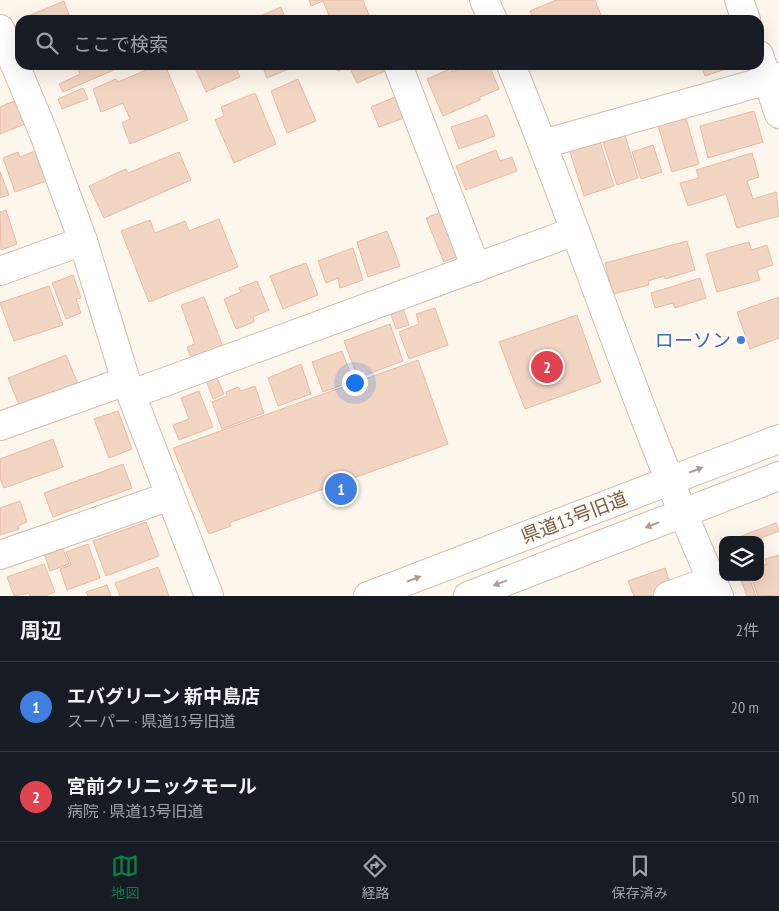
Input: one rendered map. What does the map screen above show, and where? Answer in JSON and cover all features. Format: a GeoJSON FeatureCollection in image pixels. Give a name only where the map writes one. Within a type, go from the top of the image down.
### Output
{"type":"FeatureCollection","features":[{"type":"Feature","properties":{"kind":"street"},"geometry":{"type":"LineString","coordinates":[[484,0],[491,15]]}},
{"type":"Feature","properties":{"kind":"street"},"geometry":{"type":"LineString","coordinates":[[739,0],[744,15]]}},
{"type":"Feature","properties":{"kind":"street"},"geometry":{"type":"LineString","coordinates":[[0,29],[15,65]]}},
{"type":"Feature","properties":{"kind":"street"},"geometry":{"type":"LineString","coordinates":[[17,70],[44,134],[83,241],[129,388],[209,596]]}},
{"type":"Feature","properties":{"kind":"street"},"geometry":{"type":"LineString","coordinates":[[400,70],[476,268]]}},
{"type":"Feature","properties":{"kind":"street"},"geometry":{"type":"LineString","coordinates":[[513,70],[543,144],[669,481],[716,588],[668,596]]}},
{"type":"Feature","properties":{"kind":"street"},"geometry":{"type":"LineString","coordinates":[[543,144],[769,71],[779,114]]}},
{"type":"Feature","properties":{"kind":"street"},"geometry":{"type":"LineString","coordinates":[[0,426],[129,388],[476,268],[575,231]]}},
{"type":"Feature","properties":{"kind":"street"},"geometry":{"type":"LineString","coordinates":[[0,271],[83,241]]}},
{"type":"Feature","properties":{"kind":"street","name":"県道13号旧道"},"geometry":{"type":"LineString","coordinates":[[368,596],[779,438]]}},
{"type":"Feature","properties":{"kind":"street","name":"県道13号旧道"},"geometry":{"type":"LineString","coordinates":[[468,596],[779,476]]}},
{"type":"Feature","properties":{"kind":"street"},"geometry":{"type":"LineString","coordinates":[[0,555],[170,496]]}},
{"type":"Feature","properties":{"kind":"building"},"geometry":{"type":"Polygon","coordinates":[[[309,0],[363,0],[369,15],[329,15],[323,1],[311,6],[309,0]]]}},
{"type":"Feature","properties":{"kind":"building"},"geometry":{"type":"Polygon","coordinates":[[[556,0],[595,0],[601,15],[532,15],[530,11],[556,0]]]}},
{"type":"Feature","properties":{"kind":"building"},"geometry":{"type":"Polygon","coordinates":[[[64,1],[69,15],[31,15],[64,1]]]}},
{"type":"Feature","properties":{"kind":"building"},"geometry":{"type":"Polygon","coordinates":[[[281,7],[284,15],[263,15],[281,7]]]}},
{"type":"Feature","properties":{"kind":"building"},"geometry":{"type":"Polygon","coordinates":[[[78,70],[114,70],[63,92],[59,84],[80,74],[78,70]]]}},
{"type":"Feature","properties":{"kind":"building"},"geometry":{"type":"Polygon","coordinates":[[[146,70],[167,70],[188,120],[130,144],[122,123],[130,119],[123,103],[101,112],[93,89],[116,79],[118,82],[146,70]]]}},
{"type":"Feature","properties":{"kind":"building"},"geometry":{"type":"Polygon","coordinates":[[[196,70],[236,70],[240,77],[206,92],[196,70]]]}},
{"type":"Feature","properties":{"kind":"building"},"geometry":{"type":"Polygon","coordinates":[[[264,70],[286,70],[267,78],[264,70]]]}},
{"type":"Feature","properties":{"kind":"building"},"geometry":{"type":"Polygon","coordinates":[[[351,70],[388,70],[357,83],[351,70]]]}},
{"type":"Feature","properties":{"kind":"building"},"geometry":{"type":"Polygon","coordinates":[[[447,70],[452,70],[452,72],[457,70],[491,70],[499,89],[480,97],[480,100],[443,116],[427,79],[447,70]]]}},
{"type":"Feature","properties":{"kind":"building"},"geometry":{"type":"Polygon","coordinates":[[[703,70],[723,70],[705,76],[703,70]]]}},
{"type":"Feature","properties":{"kind":"building"},"geometry":{"type":"Polygon","coordinates":[[[298,79],[316,121],[287,133],[271,91],[298,79]]]}},
{"type":"Feature","properties":{"kind":"building"},"geometry":{"type":"Polygon","coordinates":[[[83,88],[88,99],[62,109],[58,99],[83,88]]]}},
{"type":"Feature","properties":{"kind":"building"},"geometry":{"type":"Polygon","coordinates":[[[255,93],[276,144],[234,163],[215,120],[224,116],[221,107],[255,93]]]}},
{"type":"Feature","properties":{"kind":"building"},"geometry":{"type":"Polygon","coordinates":[[[402,94],[410,116],[379,127],[371,107],[402,94]]]}},
{"type":"Feature","properties":{"kind":"building"},"geometry":{"type":"Polygon","coordinates":[[[21,98],[30,122],[0,134],[0,107],[21,98]]]}},
{"type":"Feature","properties":{"kind":"building"},"geometry":{"type":"Polygon","coordinates":[[[754,111],[763,142],[708,158],[700,126],[754,111]]]}},
{"type":"Feature","properties":{"kind":"building"},"geometry":{"type":"Polygon","coordinates":[[[487,115],[495,136],[459,149],[451,127],[487,115]]]}},
{"type":"Feature","properties":{"kind":"building"},"geometry":{"type":"Polygon","coordinates":[[[686,118],[699,164],[672,172],[658,126],[686,118]]]}},
{"type":"Feature","properties":{"kind":"building"},"geometry":{"type":"Polygon","coordinates":[[[624,132],[638,178],[617,185],[602,139],[624,132]]]}},
{"type":"Feature","properties":{"kind":"building"},"geometry":{"type":"Polygon","coordinates":[[[599,139],[614,186],[584,196],[569,149],[599,139]]]}},
{"type":"Feature","properties":{"kind":"building"},"geometry":{"type":"Polygon","coordinates":[[[653,145],[662,172],[641,179],[632,152],[653,145]]]}},
{"type":"Feature","properties":{"kind":"building"},"geometry":{"type":"Polygon","coordinates":[[[37,150],[46,181],[15,192],[3,158],[18,152],[20,157],[37,150]]]}},
{"type":"Feature","properties":{"kind":"building"},"geometry":{"type":"Polygon","coordinates":[[[496,150],[500,161],[512,157],[517,171],[466,190],[456,166],[496,150]]]}},
{"type":"Feature","properties":{"kind":"building"},"geometry":{"type":"Polygon","coordinates":[[[179,152],[191,180],[104,218],[89,186],[126,169],[128,173],[179,152]]]}},
{"type":"Feature","properties":{"kind":"building"},"geometry":{"type":"Polygon","coordinates":[[[752,153],[759,177],[747,181],[753,199],[776,192],[779,216],[737,228],[726,194],[688,206],[680,183],[699,178],[696,170],[752,153]]]}},
{"type":"Feature","properties":{"kind":"building"},"geometry":{"type":"Polygon","coordinates":[[[0,172],[9,195],[0,198],[0,172]]]}},
{"type":"Feature","properties":{"kind":"building"},"geometry":{"type":"Polygon","coordinates":[[[6,210],[17,244],[1,250],[0,212],[6,210]]]}},
{"type":"Feature","properties":{"kind":"building"},"geometry":{"type":"Polygon","coordinates":[[[447,210],[464,253],[444,262],[426,218],[447,210]]]}},
{"type":"Feature","properties":{"kind":"building"},"geometry":{"type":"Polygon","coordinates":[[[219,219],[238,267],[149,302],[121,231],[150,220],[155,233],[185,221],[189,231],[219,219]]]}},
{"type":"Feature","properties":{"kind":"building"},"geometry":{"type":"Polygon","coordinates":[[[387,231],[400,266],[368,277],[357,242],[387,231]]]}},
{"type":"Feature","properties":{"kind":"building"},"geometry":{"type":"Polygon","coordinates":[[[687,241],[695,270],[665,279],[664,276],[648,281],[649,285],[613,294],[605,263],[687,241]]]}},
{"type":"Feature","properties":{"kind":"building"},"geometry":{"type":"Polygon","coordinates":[[[749,242],[751,250],[767,245],[773,265],[757,270],[760,280],[717,292],[706,254],[749,242]]]}},
{"type":"Feature","properties":{"kind":"building"},"geometry":{"type":"Polygon","coordinates":[[[353,248],[363,280],[340,288],[338,278],[326,283],[318,261],[353,248]]]}},
{"type":"Feature","properties":{"kind":"building"},"geometry":{"type":"Polygon","coordinates":[[[306,263],[318,295],[283,309],[270,276],[306,263]]]}},
{"type":"Feature","properties":{"kind":"building"},"geometry":{"type":"Polygon","coordinates":[[[73,275],[81,298],[76,299],[81,313],[66,319],[52,283],[73,275]]]}},
{"type":"Feature","properties":{"kind":"building"},"geometry":{"type":"Polygon","coordinates":[[[700,278],[706,298],[675,308],[673,303],[655,308],[651,293],[700,278]]]}},
{"type":"Feature","properties":{"kind":"building"},"geometry":{"type":"Polygon","coordinates":[[[257,281],[269,310],[253,317],[254,322],[236,329],[224,299],[241,292],[239,288],[257,281]]]}},
{"type":"Feature","properties":{"kind":"building"},"geometry":{"type":"Polygon","coordinates":[[[49,286],[63,325],[14,341],[0,303],[49,286]]]}},
{"type":"Feature","properties":{"kind":"building"},"geometry":{"type":"Polygon","coordinates":[[[204,297],[223,347],[192,360],[187,347],[195,344],[181,305],[204,297]]]}},
{"type":"Feature","properties":{"kind":"building"},"geometry":{"type":"Polygon","coordinates":[[[779,297],[779,338],[750,349],[737,312],[779,297]]]}},
{"type":"Feature","properties":{"kind":"building"},"geometry":{"type":"Polygon","coordinates":[[[403,308],[409,325],[396,329],[390,312],[403,308]]]}},
{"type":"Feature","properties":{"kind":"building"},"geometry":{"type":"Polygon","coordinates":[[[435,308],[448,345],[409,359],[399,332],[419,324],[416,314],[435,308]]]}},
{"type":"Feature","properties":{"kind":"building"},"geometry":{"type":"Polygon","coordinates":[[[577,315],[601,382],[525,409],[499,342],[577,315]]]}},
{"type":"Feature","properties":{"kind":"building"},"geometry":{"type":"Polygon","coordinates":[[[390,324],[403,361],[358,378],[344,341],[390,324]]]}},
{"type":"Feature","properties":{"kind":"building"},"geometry":{"type":"Polygon","coordinates":[[[342,351],[353,381],[323,392],[312,362],[342,351]]]}},
{"type":"Feature","properties":{"kind":"building"},"geometry":{"type":"Polygon","coordinates":[[[66,355],[78,384],[20,407],[8,378],[66,355]]]}},
{"type":"Feature","properties":{"kind":"building"},"geometry":{"type":"Polygon","coordinates":[[[418,360],[448,444],[229,523],[231,526],[209,534],[173,448],[418,360]]]}},
{"type":"Feature","properties":{"kind":"building"},"geometry":{"type":"Polygon","coordinates":[[[301,364],[311,394],[278,406],[268,378],[301,364]]]}},
{"type":"Feature","properties":{"kind":"building"},"geometry":{"type":"Polygon","coordinates":[[[216,376],[224,394],[213,399],[206,380],[216,376]]]}},
{"type":"Feature","properties":{"kind":"building"},"geometry":{"type":"Polygon","coordinates":[[[255,386],[264,413],[222,429],[212,402],[227,396],[226,392],[238,387],[241,391],[255,386]]]}},
{"type":"Feature","properties":{"kind":"building"},"geometry":{"type":"Polygon","coordinates":[[[199,391],[213,427],[179,440],[173,425],[189,419],[181,398],[199,391]]]}},
{"type":"Feature","properties":{"kind":"building"},"geometry":{"type":"Polygon","coordinates":[[[118,411],[132,449],[109,458],[94,419],[118,411]]]}},
{"type":"Feature","properties":{"kind":"building"},"geometry":{"type":"Polygon","coordinates":[[[53,439],[63,467],[4,488],[0,479],[0,459],[53,439]]]}},
{"type":"Feature","properties":{"kind":"building"},"geometry":{"type":"Polygon","coordinates":[[[123,464],[132,488],[53,517],[44,493],[123,464]]]}},
{"type":"Feature","properties":{"kind":"building"},"geometry":{"type":"Polygon","coordinates":[[[20,501],[27,522],[18,526],[19,529],[0,535],[0,508],[20,501]]]}},
{"type":"Feature","properties":{"kind":"building"},"geometry":{"type":"Polygon","coordinates":[[[146,522],[159,556],[106,576],[93,541],[146,522]]]}},
{"type":"Feature","properties":{"kind":"building"},"geometry":{"type":"Polygon","coordinates":[[[776,523],[779,531],[764,537],[742,536],[776,523]]]}},
{"type":"Feature","properties":{"kind":"building"},"geometry":{"type":"Polygon","coordinates":[[[88,544],[100,578],[67,590],[60,569],[71,565],[66,552],[88,544]]]}},
{"type":"Feature","properties":{"kind":"building"},"geometry":{"type":"Polygon","coordinates":[[[62,546],[69,564],[50,571],[44,553],[62,546]]]}},
{"type":"Feature","properties":{"kind":"building"},"geometry":{"type":"Polygon","coordinates":[[[779,555],[779,595],[758,596],[752,581],[764,581],[764,565],[767,564],[765,559],[779,555]]]}},
{"type":"Feature","properties":{"kind":"building"},"geometry":{"type":"Polygon","coordinates":[[[44,564],[55,592],[45,596],[30,596],[29,593],[14,596],[7,577],[44,564]]]}},
{"type":"Feature","properties":{"kind":"building"},"geometry":{"type":"Polygon","coordinates":[[[158,567],[169,596],[120,596],[115,583],[158,567]]]}},
{"type":"Feature","properties":{"kind":"building"},"geometry":{"type":"Polygon","coordinates":[[[665,568],[673,591],[660,596],[634,596],[628,581],[665,568]]]}},
{"type":"Feature","properties":{"kind":"building"},"geometry":{"type":"Polygon","coordinates":[[[741,581],[750,581],[756,596],[747,596],[741,581]]]}},
{"type":"Feature","properties":{"kind":"building"},"geometry":{"type":"Polygon","coordinates":[[[107,585],[111,596],[88,596],[86,592],[107,585]]]}},
{"type":"Feature","properties":{"kind":"place","name":"ローソン"},"geometry":{"type":"Point","coordinates":[741,340]}},
{"type":"Feature","properties":{"kind":"place","name":"宮前クリニックモール"},"geometry":{"type":"Point","coordinates":[547,367]}},
{"type":"Feature","properties":{"kind":"place","name":"エバグリーン 新中島店"},"geometry":{"type":"Point","coordinates":[341,489]}}]}
